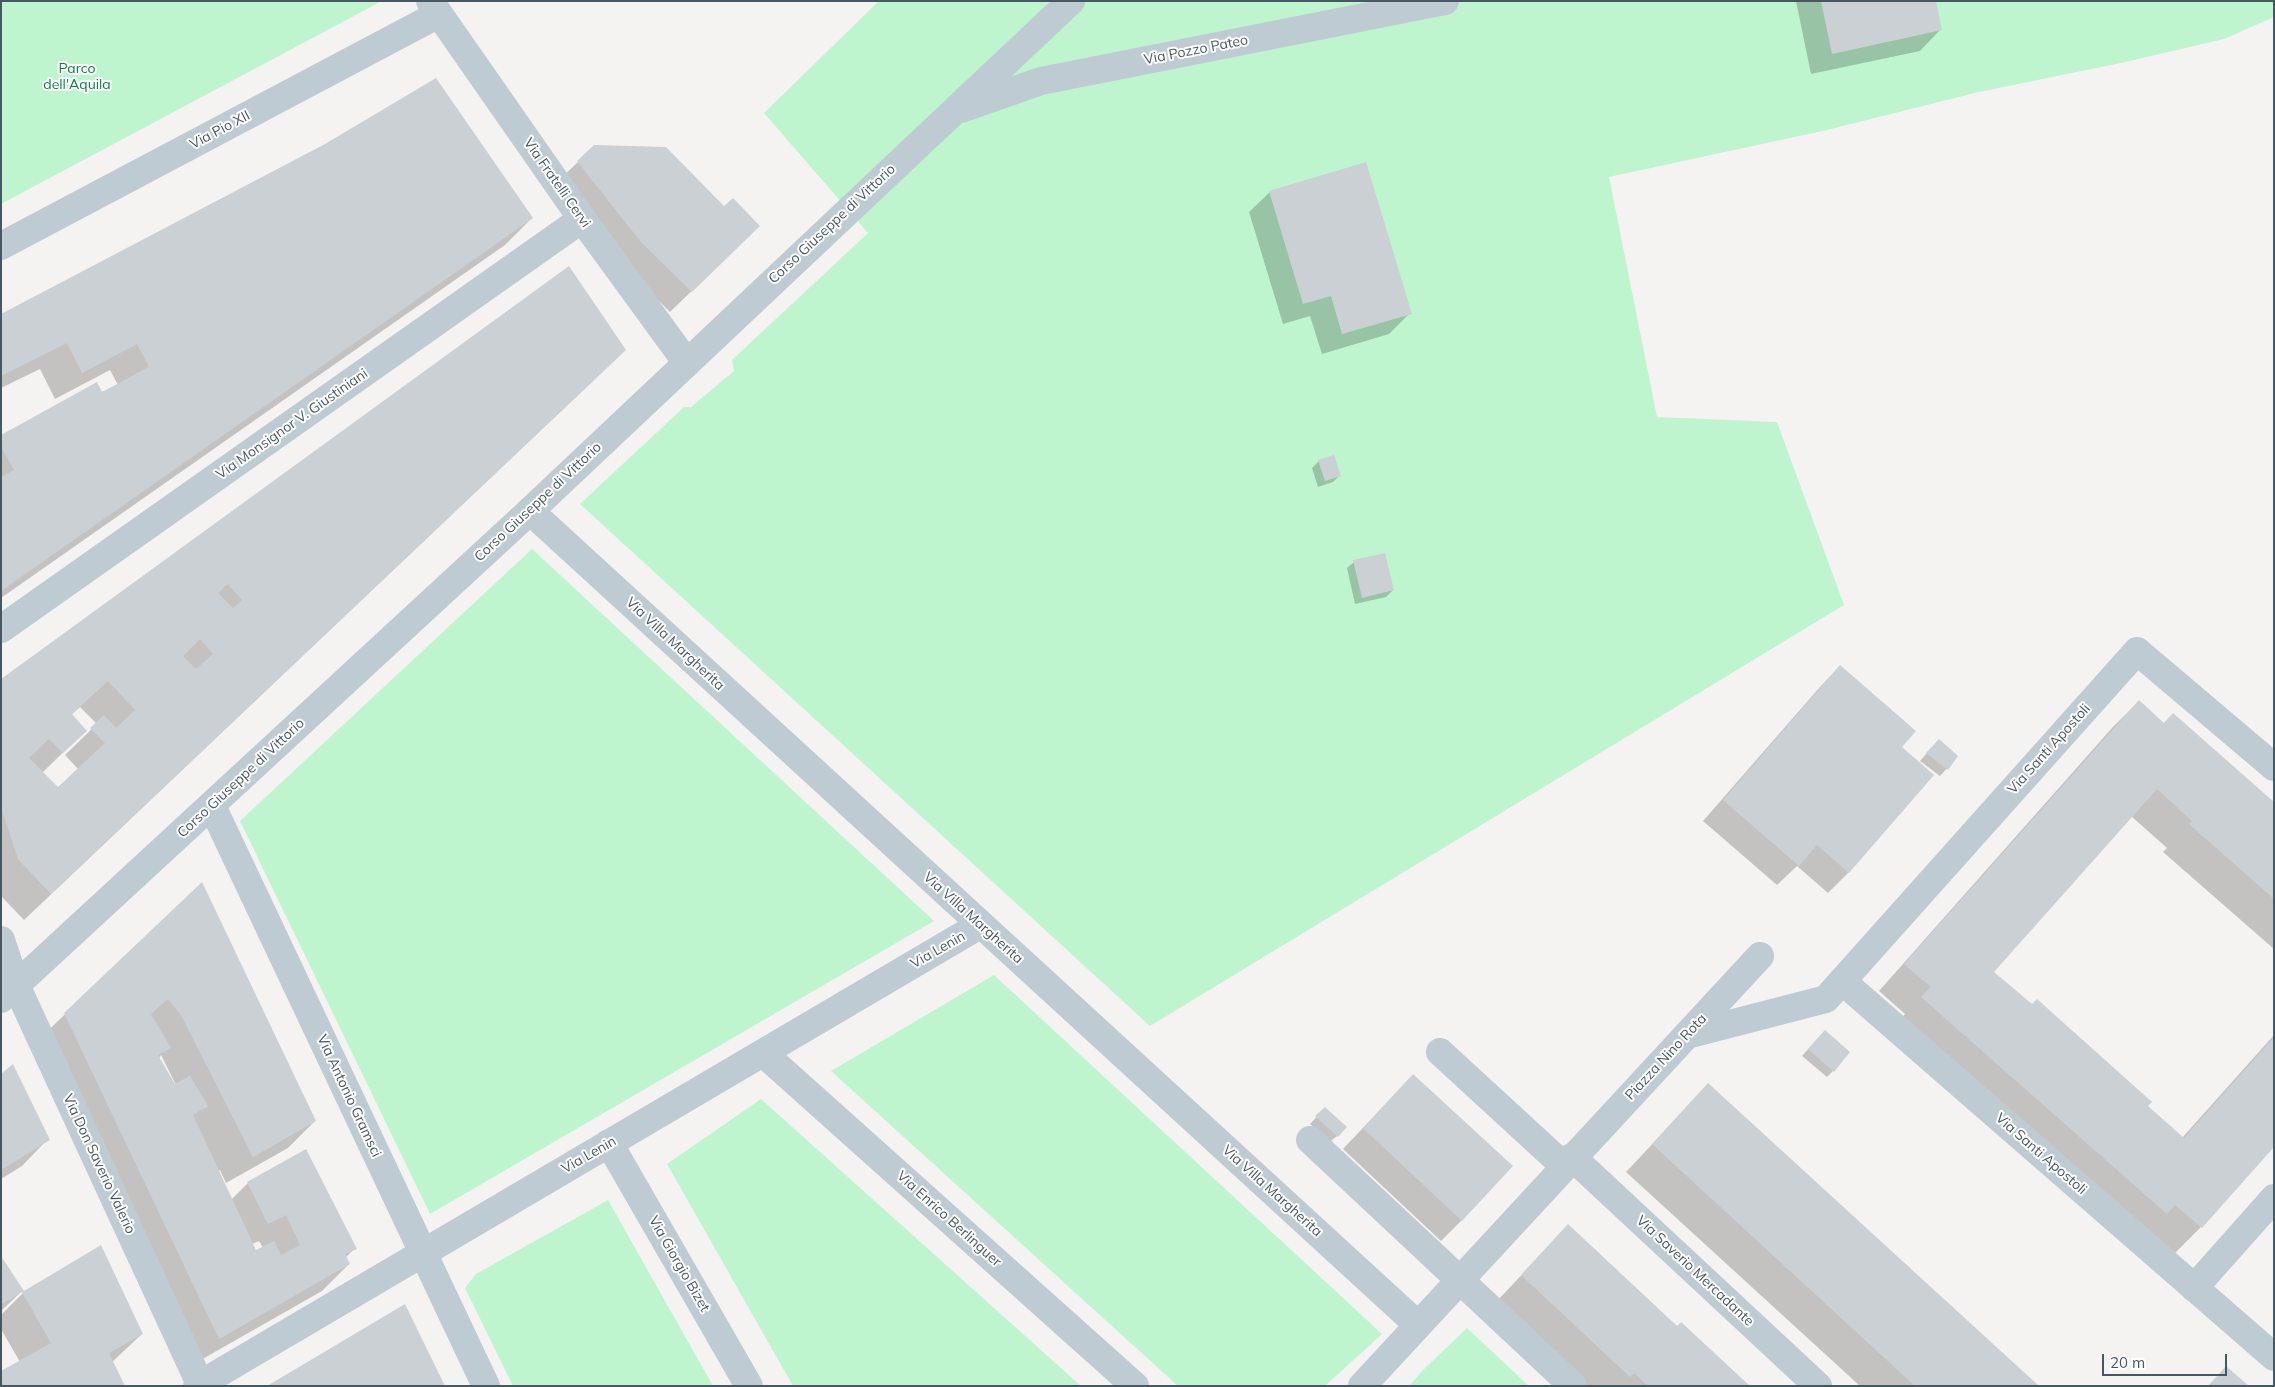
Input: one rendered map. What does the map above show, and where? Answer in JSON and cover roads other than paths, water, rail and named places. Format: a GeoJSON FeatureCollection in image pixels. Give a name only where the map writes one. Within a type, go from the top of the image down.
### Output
{"type":"FeatureCollection","features":[{"type":"Feature","properties":{"kind":"street","name":"Corso Giuseppe di Vittorio"},"geometry":{"type":"LineString","coordinates":[[9,992],[530,511],[950,112],[1070,1]]}},
{"type":"Feature","properties":{"kind":"street","name":"Via Pozzo Pateo"},"geometry":{"type":"LineString","coordinates":[[950,112],[1041,81],[1383,8],[1445,1]]}},
{"type":"Feature","properties":{"kind":"street","name":"Via Fratelli Cervi"},"geometry":{"type":"LineString","coordinates":[[435,8],[582,219],[687,363]]}},
{"type":"Feature","properties":{"kind":"street","name":"Via Pio XII"},"geometry":{"type":"LineString","coordinates":[[1,246],[435,8]]}},
{"type":"Feature","properties":{"kind":"street","name":"Via Monsignor V. Giustiniani"},"geometry":{"type":"LineString","coordinates":[[1,629],[582,219]]}},
{"type":"Feature","properties":{"kind":"street","name":"Via Villa Margherita"},"geometry":{"type":"LineString","coordinates":[[530,511],[1418,1325]]}},
{"type":"Feature","properties":{"kind":"street","name":"Via Santi Apostoli"},"geometry":{"type":"LineString","coordinates":[[1687,1035],[1826,999],[2137,651],[2274,767]]}},
{"type":"Feature","properties":{"kind":"street","name":"Via Antonio Gramsci"},"geometry":{"type":"LineString","coordinates":[[212,806],[486,1386]]}},
{"type":"Feature","properties":{"kind":"street","name":"Via Lenin"},"geometry":{"type":"LineString","coordinates":[[199,1385],[980,925]]}},
{"type":"Feature","properties":{"kind":"street","name":"Via Don Saverio Valerio"},"geometry":{"type":"LineString","coordinates":[[1,940],[9,992],[199,1385]]}},
{"type":"Feature","properties":{"kind":"street","name":"Piazza Nino Rota"},"geometry":{"type":"LineString","coordinates":[[1362,1386],[1760,956]]}},
{"type":"Feature","properties":{"kind":"street","name":"Via Santi Apostoli"},"geometry":{"type":"LineString","coordinates":[[1842,981],[2274,1357]]}},
{"type":"Feature","properties":{"kind":"street"},"geometry":{"type":"LineString","coordinates":[[1440,1052],[1568,1162]]}},
{"type":"Feature","properties":{"kind":"street","name":"Via Enrico Berlinguer"},"geometry":{"type":"LineString","coordinates":[[763,1053],[1135,1386]]}},
{"type":"Feature","properties":{"kind":"street"},"geometry":{"type":"LineString","coordinates":[[1310,1140],[1573,1386]]}},
{"type":"Feature","properties":{"kind":"street","name":"Via Giorgio Bizet"},"geometry":{"type":"LineString","coordinates":[[610,1143],[749,1386]]}},
{"type":"Feature","properties":{"kind":"street","name":"Via Saverio Mercadante"},"geometry":{"type":"LineString","coordinates":[[1568,1162],[1818,1386]]}},
{"type":"Feature","properties":{"kind":"street"},"geometry":{"type":"LineString","coordinates":[[2194,1288],[2274,1198]]}},
{"type":"Feature","properties":{"kind":"park label","name":"Parco dell'Aquila"},"geometry":{"type":"Point","coordinates":[77,78]}}]}
